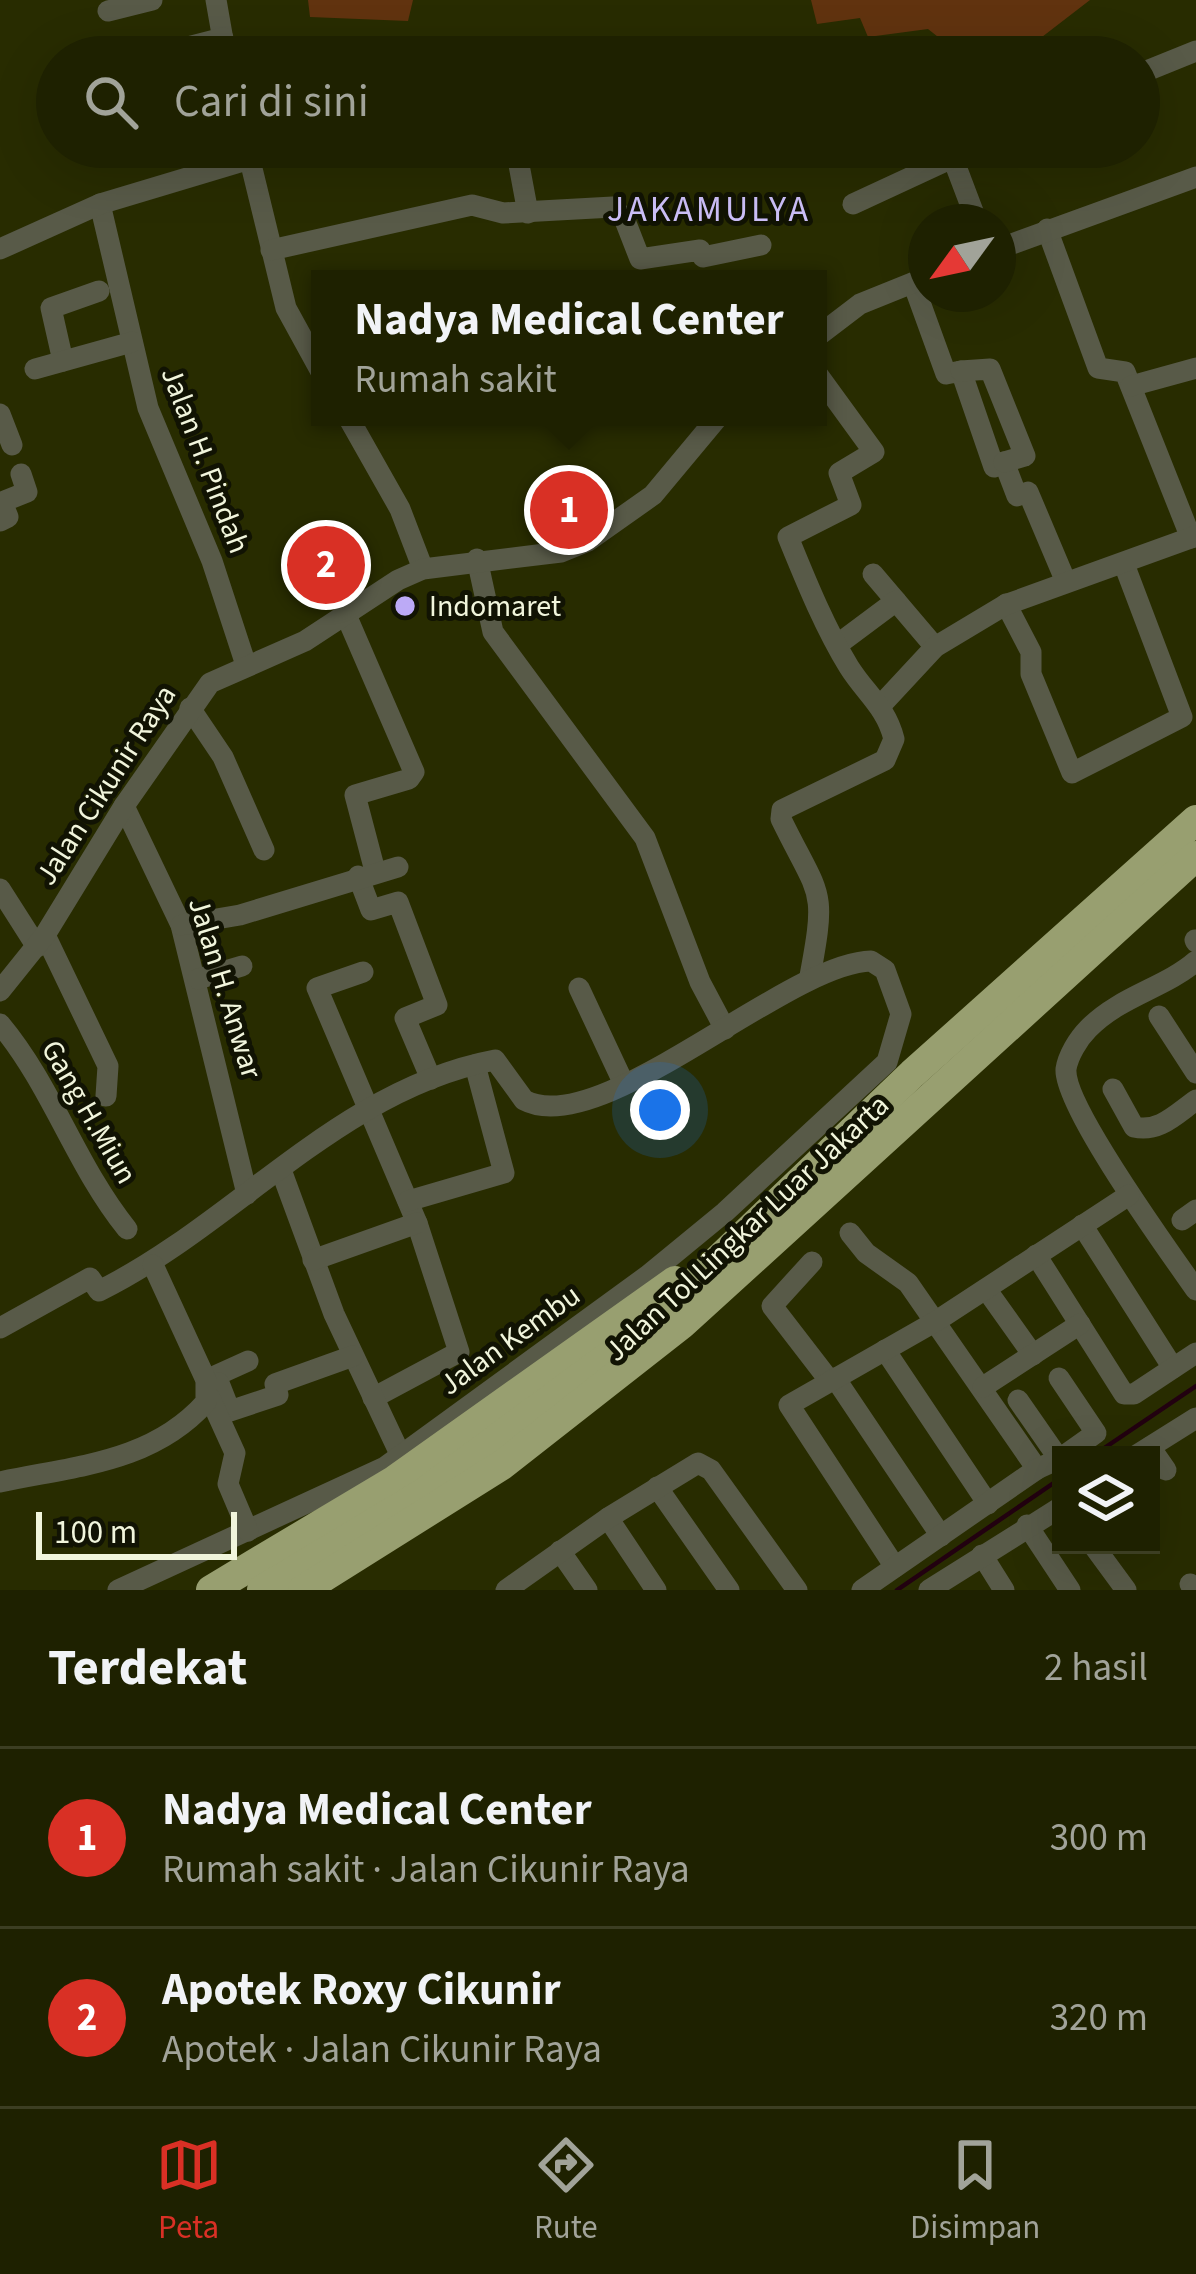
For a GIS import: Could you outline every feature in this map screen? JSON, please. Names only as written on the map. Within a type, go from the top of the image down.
[{"type":"highway","name":"Jalan Tol Lingkar Luar Jakarta","points":[[262,1590],[422,1494],[647,1328],[765,1220],[912,1074],[1196,820]]},
{"type":"highway","name":"Jalan Tol Lingkar Luar Jakarta","points":[[303,1590],[502,1466],[682,1324],[1196,856]]},
{"type":"highway","points":[[211,1590],[395,1480],[765,1220]]},
{"type":"highway","points":[[345,1590],[403,1530]]},
{"type":"street","points":[[109,11],[152,0]]},
{"type":"street","points":[[216,0],[223,36]]},
{"type":"street","points":[[1160,66],[1196,51]]},
{"type":"street","points":[[0,249],[100,203],[204,168]]},
{"type":"street","points":[[252,168],[286,308],[311,354]]},
{"type":"street","points":[[522,168],[527,213]]},
{"type":"street","points":[[853,204],[921,168]]},
{"type":"street","points":[[957,168],[970,204]]},
{"type":"street","points":[[1016,242],[1196,177]]},
{"type":"street","name":"Jalan H. Pindah","points":[[100,203],[148,408],[212,561],[246,665]]},
{"type":"street","points":[[271,250],[472,205],[527,213],[613,207],[624,218],[640,259],[700,250],[703,257],[761,245]]},
{"type":"street","points":[[882,704],[935,647],[1006,604],[1194,537],[1125,372],[1098,368],[1047,229]]},
{"type":"street","points":[[827,329],[860,304],[908,285]]},
{"type":"street","points":[[63,362],[51,308],[99,291]]},
{"type":"street","points":[[929,312],[946,374],[961,371],[994,467],[1004,462],[1018,496],[1028,492],[1066,582]]},
{"type":"street","points":[[35,369],[132,342]]},
{"type":"street","points":[[1131,386],[1196,368]]},
{"type":"street","points":[[0,1328],[90,1278],[99,1291],[153,1265],[367,1108],[431,1079],[495,1060],[524,1100],[543,1106],[624,1084],[725,1030],[810,976],[822,910],[819,890],[782,819],[782,810],[892,753],[894,739],[882,704],[837,645],[788,537],[851,505],[839,473],[874,452],[827,387]]},
{"type":"street","points":[[0,414],[12,445]]},
{"type":"street","points":[[353,426],[400,509],[423,569]]},
{"type":"street","name":"Jalan Cikunir Raya","points":[[0,991],[41,941],[124,806],[210,683],[346,615],[423,569],[561,552],[606,531],[653,495],[710,426]]},
{"type":"street","points":[[0,520],[8,517],[2,502],[27,492],[21,474]]},
{"type":"street","points":[[477,559],[493,632],[645,838],[700,982],[725,1030]]},
{"type":"street","points":[[1006,604],[1031,652],[1031,674],[1072,773],[1181,718],[1124,564]]},
{"type":"street","points":[[874,574],[935,647]]},
{"type":"street","points":[[837,645],[896,601]]},
{"type":"street","points":[[346,615],[414,772],[410,779],[355,795],[377,871],[371,910],[398,902],[437,1005],[405,1018],[431,1079]]},
{"type":"street","points":[[190,708],[224,758],[264,850]]},
{"type":"street","name":"Jalan H. Anwar","points":[[124,806],[181,925],[247,1194]]},
{"type":"street","points":[[181,925],[240,915],[377,871]]},
{"type":"street","points":[[0,890],[41,941],[109,1066],[106,1096]]},
{"type":"street","name":"Jalan Kembu","points":[[118,1590],[401,1456],[646,1276],[768,1174],[887,1062],[901,1014],[882,966],[853,962],[810,976]]},
{"type":"street","points":[[1196,962],[1104,1014],[1083,1033],[1066,1070],[1071,1096],[1129,1195],[1196,1291]]},
{"type":"street","points":[[198,980],[242,966]]},
{"type":"street","points":[[363,972],[317,988],[418,1223],[459,1352],[373,1398]]},
{"type":"street","points":[[579,988],[624,1084]]},
{"type":"street","points":[[1159,1016],[1196,1073]]},
{"type":"street","name":"Gang H.Miun","points":[[0,1024],[34,1072],[104,1201],[128,1229]]},
{"type":"street","points":[[409,1201],[504,1173],[476,1065]]},
{"type":"street","points":[[1113,1089],[1134,1127],[1154,1129],[1196,1100]]},
{"type":"street","points":[[281,1170],[353,1356],[401,1456]]},
{"type":"street","points":[[895,1568],[789,1405],[938,1320],[1129,1195]]},
{"type":"street","points":[[313,1260],[418,1223]]},
{"type":"street","points":[[1082,1225],[1173,1368]]},
{"type":"street","points":[[850,1233],[866,1253],[908,1282],[982,1387],[1052,1458]]},
{"type":"street","points":[[1036,1255],[1124,1394],[1134,1394],[1196,1353]]},
{"type":"street","points":[[812,1262],[772,1306],[832,1379],[940,1536]]},
{"type":"street","points":[[153,1265],[235,1453],[228,1484],[248,1532]]},
{"type":"street","points":[[986,1289],[1033,1355]]},
{"type":"street","points":[[982,1387],[1080,1324]]},
{"type":"street","points":[[885,1350],[988,1504]]},
{"type":"street","points":[[207,1386],[220,1383],[230,1411],[278,1395],[275,1384],[353,1356]]},
{"type":"street","points":[[0,1482],[73,1470],[142,1449],[194,1414],[207,1386],[248,1361]]},
{"type":"street","points":[[1059,1378],[1096,1433],[1077,1446]]},
{"type":"street","points":[[1018,1400],[1052,1456]]},
{"type":"street","points":[[1152,1446],[1195,1420]]},
{"type":"street","points":[[515,1588],[608,1518],[698,1463],[711,1470],[797,1590]]},
{"type":"street","points":[[862,1590],[1052,1463]]},
{"type":"street","points":[[1160,1465],[1166,1470]]},
{"type":"street","points":[[657,1487],[729,1590]]},
{"type":"street","points":[[940,1587],[1052,1512]]},
{"type":"street","points":[[608,1518],[656,1590]]},
{"type":"street","points":[[1027,1525],[1070,1590]]},
{"type":"street","points":[[560,1551],[587,1590]]},
{"type":"street","points":[[1100,1554],[1126,1590]]},
{"type":"street","points":[[982,1555],[1004,1590]]},
{"type":"shaded area","points":[[308,0],[413,0],[408,21],[310,17]]},
{"type":"shaded area","points":[[811,0],[1090,0],[1043,36],[937,36],[928,29],[868,36],[860,18],[817,24]]},
{"type":"waterway","points":[[1107,1446],[1196,1386]]},
{"type":"waterway","points":[[897,1590],[1052,1484]]},
{"type":"place","name":"Nadya Medical Center","points":[[569,510]]},
{"type":"place","name":"Apotek Roxy Cikunir","points":[[326,565]]},
{"type":"place","name":"Indomaret","points":[[405,606]]},
{"type":"district","name":"JAKAMULYA","points":[[709,209]]}]
